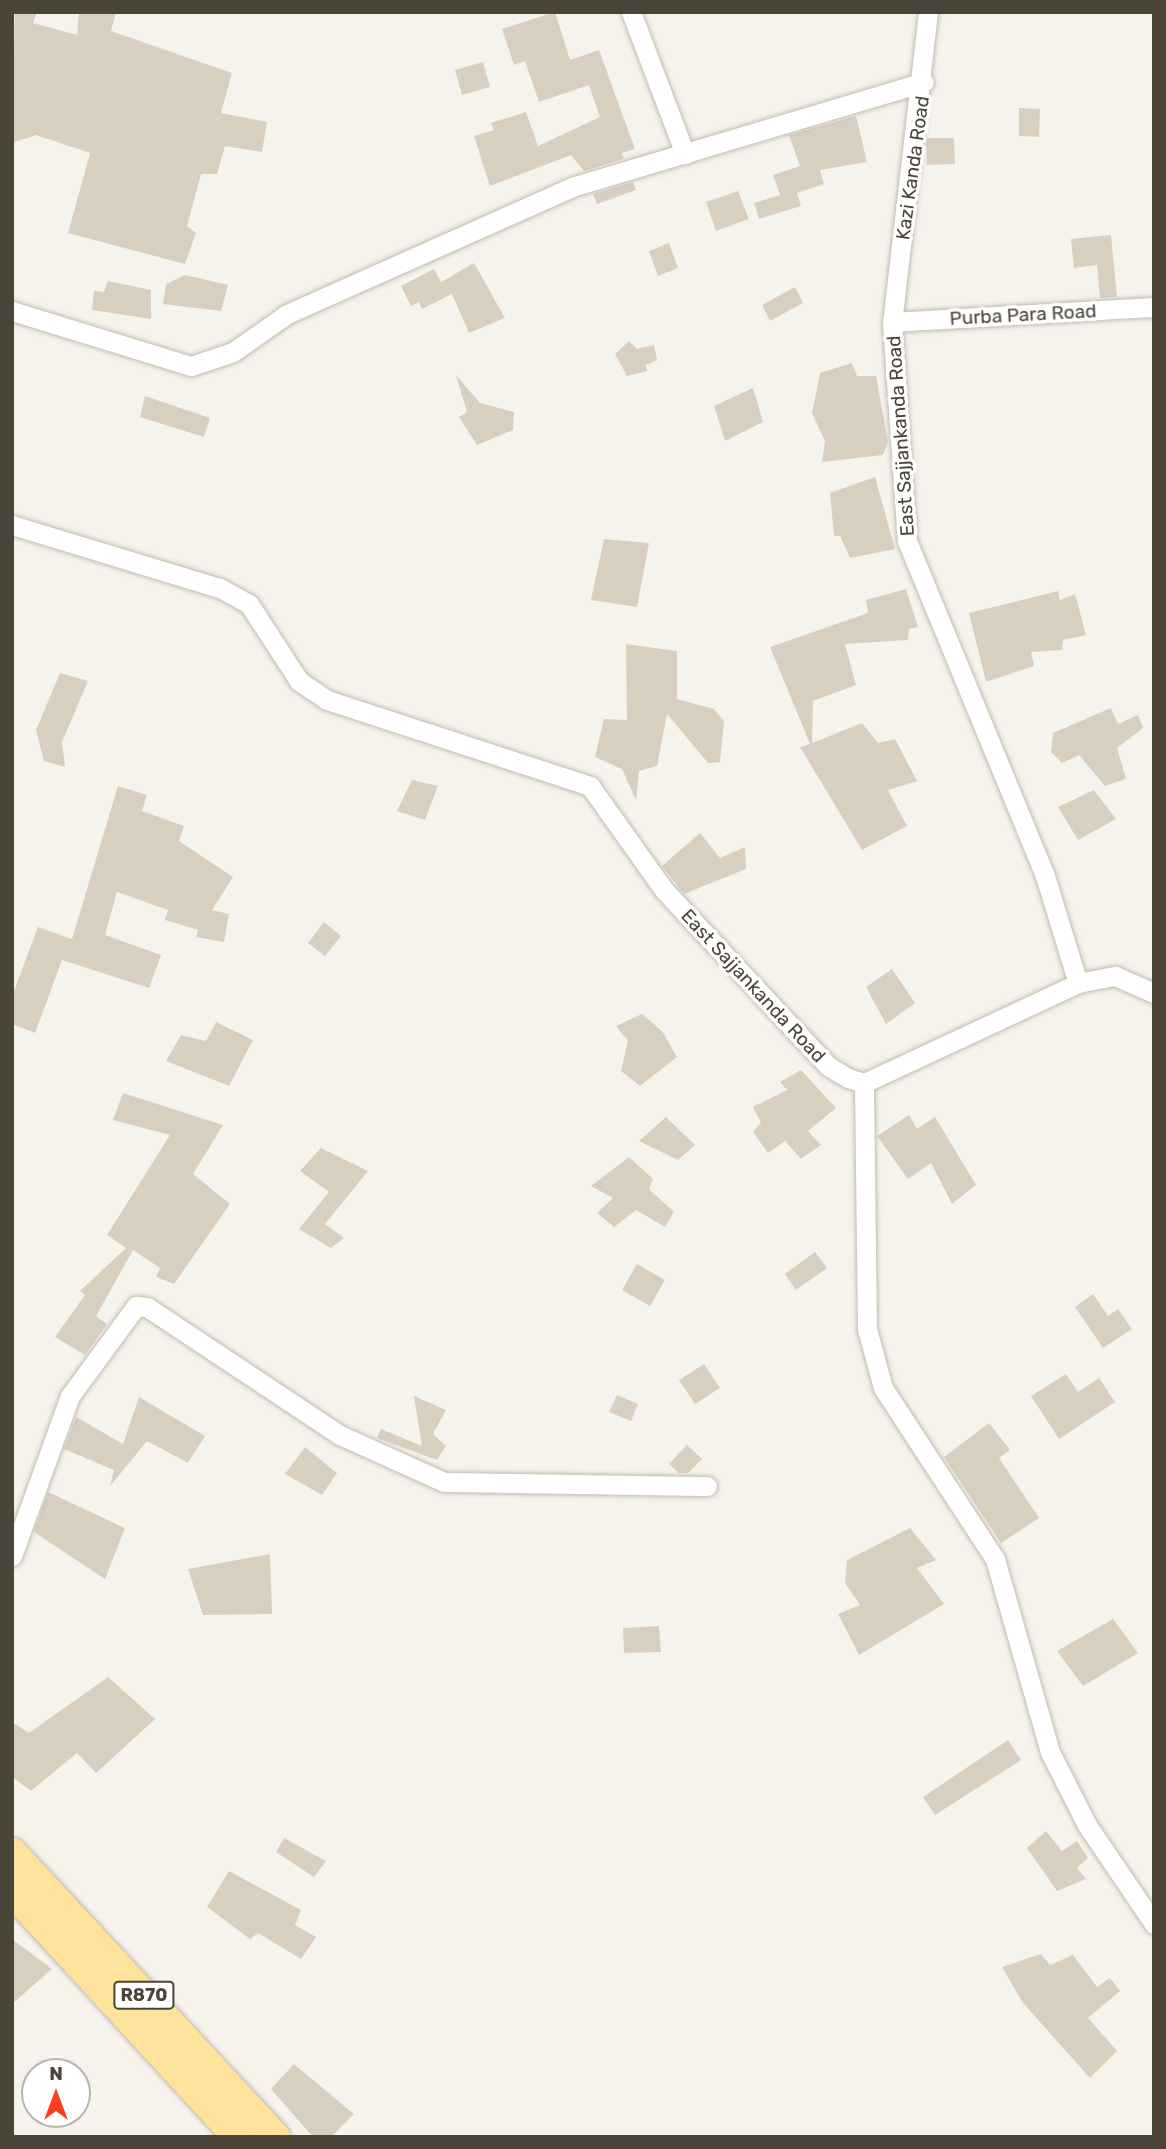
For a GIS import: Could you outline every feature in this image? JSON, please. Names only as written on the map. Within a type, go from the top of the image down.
[{"type":"main road","name":"R870","points":[[12,1853],[275,2137]]},
{"type":"main road","name":"R870","points":[[12,1891],[238,2137]]},
{"type":"street","points":[[631,12],[685,154]]},
{"type":"street","name":"Kazi Kanda Road","points":[[892,322],[924,82],[928,12]]},
{"type":"street","points":[[12,311],[191,366],[233,352],[287,314],[457,235],[572,187],[924,82]]},
{"type":"street","name":"Purba Para Road","points":[[892,322],[1154,307]]},
{"type":"street","name":"East Sajjankanda Road","points":[[892,322],[907,541],[1045,876],[1078,983]]},
{"type":"street","name":"East Sajjankanda Road","points":[[12,525],[220,589],[249,604],[299,681],[327,700],[590,786],[664,890],[723,957],[828,1066],[864,1083]]},
{"type":"street","points":[[1154,993],[1115,976],[1078,983],[864,1083],[867,1329],[876,1368],[995,1559],[1050,1752],[1087,1825],[1154,1924]]},
{"type":"street","points":[[12,1556],[71,1396],[136,1306],[147,1307],[340,1435],[444,1482],[707,1486]]},
{"type":"building","points":[[15,12],[37,12],[33,23],[77,35],[79,12],[116,12],[111,31],[232,73],[221,113],[267,122],[262,152],[225,146],[217,174],[201,174],[187,226],[196,233],[185,264],[68,233],[90,153],[36,135],[12,143]]},
{"type":"building","points":[[555,12],[570,60],[599,50],[635,149],[622,153],[624,159],[584,171],[571,155],[490,186],[474,136],[494,130],[491,123],[526,112],[538,146],[600,117],[589,85],[539,102],[525,61],[514,65],[502,29]]},
{"type":"building","points":[[483,62],[490,87],[462,95],[455,70]]},
{"type":"building","points":[[1019,108],[1040,109],[1039,137],[1019,136]]},
{"type":"building","points":[[856,116],[867,162],[820,170],[824,184],[797,193],[801,206],[759,219],[754,203],[780,195],[773,175],[800,166],[789,135]]},
{"type":"building","points":[[926,138],[954,138],[955,164],[927,165]]},
{"type":"building","points":[[633,182],[636,190],[597,204],[593,194]]},
{"type":"building","points":[[738,191],[749,219],[716,231],[706,202]]},
{"type":"building","points":[[1111,235],[1117,297],[1100,298],[1097,265],[1074,268],[1071,239]]},
{"type":"building","points":[[669,243],[678,268],[658,276],[649,251]]},
{"type":"building","points":[[474,263],[505,318],[469,333],[452,294],[422,309],[419,302],[411,306],[401,286],[434,269],[441,282]]},
{"type":"building","points":[[185,275],[228,285],[221,311],[163,304],[166,284]]},
{"type":"building","points":[[108,281],[151,290],[151,319],[92,310],[94,291],[104,292]]},
{"type":"building","points":[[795,287],[803,303],[770,321],[762,305]]},
{"type":"building","points":[[629,341],[637,349],[654,345],[657,360],[646,365],[647,371],[627,376],[615,354]]},
{"type":"building","points":[[852,363],[857,376],[876,376],[888,442],[883,455],[822,462],[825,441],[812,413],[820,373]]},
{"type":"building","points":[[456,375],[480,403],[514,412],[513,430],[477,445],[459,417],[467,412]]},
{"type":"building","points":[[753,388],[763,422],[725,441],[714,406]]},
{"type":"building","points":[[145,396],[210,418],[204,437],[140,417]]},
{"type":"building","points":[[875,477],[895,549],[850,558],[840,536],[834,536],[830,493]]},
{"type":"building","points":[[604,539],[649,543],[637,607],[591,600]]},
{"type":"building","points":[[906,589],[918,627],[909,629],[908,640],[845,644],[856,685],[813,701],[812,743],[862,723],[878,743],[895,739],[917,781],[888,790],[907,826],[862,850],[800,747],[810,744],[770,647],[868,613],[866,600]]},
{"type":"building","points":[[1058,591],[1060,600],[1075,594],[1086,635],[1063,640],[1062,650],[1031,652],[1034,666],[986,682],[969,613]]},
{"type":"building","points":[[626,644],[677,651],[677,699],[714,709],[724,721],[720,762],[708,763],[667,714],[657,766],[639,771],[636,800],[622,769],[595,757],[604,719],[627,720]]},
{"type":"building","points":[[60,673],[88,681],[62,742],[65,767],[44,761],[36,730]]},
{"type":"building","points":[[1111,708],[1118,724],[1138,715],[1143,728],[1117,748],[1126,779],[1105,786],[1079,755],[1062,763],[1051,752],[1053,733]]},
{"type":"building","points":[[412,780],[438,786],[425,820],[397,811]]},
{"type":"building","points":[[118,786],[147,795],[142,811],[184,826],[179,841],[233,877],[212,910],[229,914],[224,942],[196,937],[198,930],[165,920],[168,910],[117,892],[105,935],[161,955],[149,988],[62,960],[35,1033],[12,1024],[12,996],[38,927],[72,939]]},
{"type":"building","points":[[1094,790],[1116,819],[1078,840],[1058,807]]},
{"type":"building","points":[[700,833],[720,858],[745,847],[746,869],[684,894],[662,866]]},
{"type":"building","points":[[324,922],[341,936],[325,956],[308,943]]},
{"type":"building","points":[[892,969],[915,1003],[886,1024],[866,987]]},
{"type":"building","points":[[642,1014],[662,1031],[677,1057],[640,1086],[621,1071],[628,1041],[616,1026]]},
{"type":"building","points":[[216,1022],[253,1040],[229,1086],[166,1061],[181,1035],[206,1041]]},
{"type":"building","points":[[801,1070],[836,1108],[808,1131],[821,1145],[801,1159],[785,1141],[768,1153],[753,1132],[761,1123],[753,1107],[787,1090],[780,1082]]},
{"type":"building","points":[[123,1093],[223,1125],[193,1174],[230,1204],[174,1284],[156,1277],[160,1268],[133,1250],[96,1316],[107,1324],[85,1355],[55,1337],[85,1295],[80,1291],[126,1248],[107,1235],[170,1135],[113,1120]]},
{"type":"building","points":[[909,1115],[917,1129],[935,1117],[976,1185],[952,1204],[931,1163],[908,1179],[877,1136]]},
{"type":"building","points":[[666,1117],[695,1145],[678,1160],[639,1141]]},
{"type":"building","points":[[321,1148],[368,1171],[325,1224],[344,1238],[331,1248],[299,1229],[329,1192],[300,1171]]},
{"type":"building","points":[[629,1157],[653,1179],[649,1189],[674,1212],[665,1227],[636,1210],[614,1227],[597,1213],[613,1198],[591,1186]]},
{"type":"building","points":[[815,1252],[827,1268],[796,1290],[785,1274]]},
{"type":"building","points":[[637,1264],[665,1280],[650,1306],[622,1290]]},
{"type":"building","points":[[1093,1294],[1108,1316],[1118,1309],[1132,1329],[1103,1348],[1075,1307]]},
{"type":"building","points":[[704,1364],[720,1388],[695,1404],[679,1380]]},
{"type":"building","points":[[1066,1374],[1078,1392],[1099,1378],[1115,1402],[1059,1439],[1031,1396]]},
{"type":"building","points":[[617,1395],[638,1404],[631,1421],[609,1412]]},
{"type":"building","points":[[414,1396],[446,1410],[433,1434],[446,1446],[437,1460],[377,1438],[381,1429],[422,1446]]},
{"type":"building","points":[[139,1397],[205,1436],[188,1463],[147,1441],[110,1486],[114,1470],[64,1449],[76,1417],[123,1444]]},
{"type":"building","points":[[989,1423],[1010,1450],[999,1458],[1039,1518],[1001,1543],[944,1457]]},
{"type":"building","points":[[687,1445],[702,1459],[688,1473],[679,1473],[669,1464]]},
{"type":"building","points":[[305,1447],[337,1473],[322,1495],[285,1474]]},
{"type":"building","points":[[48,1492],[125,1528],[105,1579],[34,1532]]},
{"type":"building","points":[[910,1528],[936,1560],[917,1568],[944,1604],[859,1655],[838,1614],[860,1605],[845,1583],[847,1560]]},
{"type":"building","points":[[270,1554],[272,1614],[203,1615],[188,1569]]},
{"type":"building","points":[[1113,1619],[1138,1653],[1083,1686],[1057,1651]]},
{"type":"building","points":[[659,1626],[661,1652],[624,1653],[623,1628]]},
{"type":"building","points":[[108,1677],[155,1719],[96,1773],[77,1753],[31,1791],[12,1777],[12,1722],[29,1733]]},
{"type":"building","points":[[1008,1740],[1021,1760],[935,1815],[923,1797]]},
{"type":"building","points":[[1046,1831],[1062,1851],[1077,1841],[1088,1858],[1077,1868],[1086,1879],[1057,1891],[1027,1848]]},
{"type":"building","points":[[284,1838],[326,1861],[314,1877],[276,1852]]},
{"type":"building","points":[[229,1871],[301,1910],[295,1925],[316,1937],[301,1959],[258,1933],[250,1939],[207,1907]]},
{"type":"building","points":[[12,1939],[52,1969],[12,2004]]},
{"type":"building","points":[[1041,1954],[1050,1965],[1073,1955],[1097,1987],[1110,1978],[1120,1991],[1088,2018],[1117,2051],[1090,2078],[1023,2003],[1002,1967]]},
{"type":"building","points":[[294,2064],[354,2114],[331,2137],[313,2137],[271,2089]]}]
